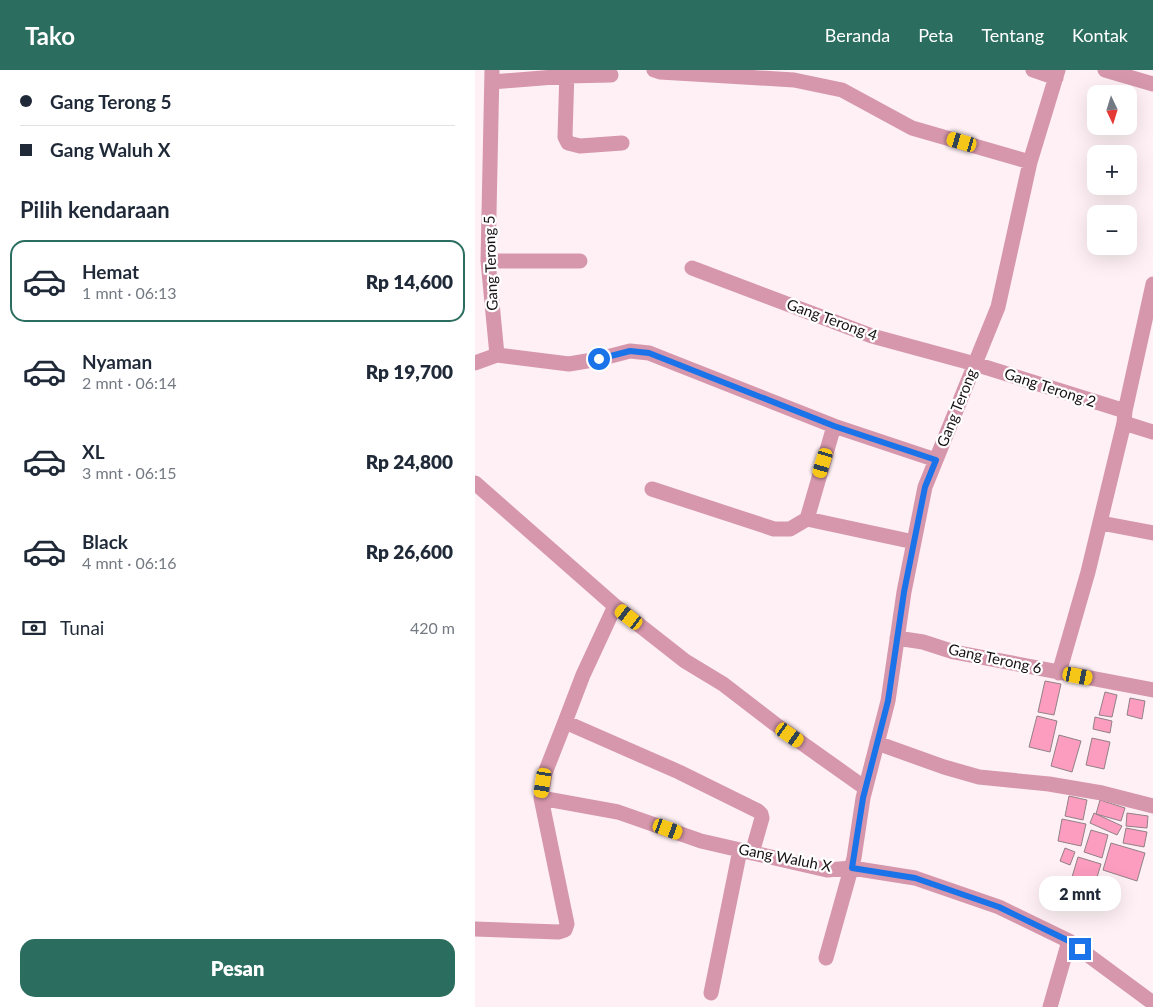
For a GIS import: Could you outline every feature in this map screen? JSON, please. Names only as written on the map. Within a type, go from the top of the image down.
[{"type":"street","points":[[654,70],[794,80],[842,90],[912,128],[1030,162]]},
{"type":"street","points":[[1033,70],[1057,74]]},
{"type":"street","points":[[1105,70],[1153,84]]},
{"type":"street","points":[[567,73],[565,136],[567,143],[580,146],[622,143]]},
{"type":"street","points":[[492,76],[567,73],[611,75]]},
{"type":"street","name":"Gang Terong","points":[[826,958],[852,868],[865,788],[888,701],[897,638],[925,487],[998,307],[1030,162],[1057,74]]},
{"type":"street","name":"Gang Terong 5","points":[[492,76],[488,261],[497,355]]},
{"type":"street","points":[[488,261],[580,261]]},
{"type":"street","name":"Gang Terong 4","points":[[692,268],[872,336],[975,364]]},
{"type":"street","points":[[1059,673],[1101,523],[1153,284]]},
{"type":"street","points":[[475,363],[497,355],[569,364],[630,351],[649,353],[834,426],[936,460]]},
{"type":"street","name":"Gang Terong 2","points":[[975,364],[1124,417],[1153,432]]},
{"type":"street","points":[[807,519],[834,426]]},
{"type":"street","points":[[475,483],[615,606],[685,661],[723,684],[775,724],[865,788]]},
{"type":"street","points":[[652,489],[774,529],[790,529],[807,519],[914,542]]},
{"type":"street","points":[[1101,523],[1153,533]]},
{"type":"street","points":[[475,929],[559,932],[565,930],[567,924],[541,798],[545,773],[583,675],[615,606]]},
{"type":"street","name":"Gang Terong 6","points":[[897,638],[923,642],[954,652],[1153,690]]},
{"type":"street","points":[[565,722],[679,772],[761,814],[762,818],[746,851],[711,993]]},
{"type":"street","points":[[877,743],[944,767],[979,777],[1049,784],[1102,793],[1153,806]]},
{"type":"street","name":"Gang Waluh X","points":[[541,798],[618,812],[701,841],[827,870],[852,868],[915,878],[999,907],[1069,941],[1153,1003]]},
{"type":"street","points":[[1050,1007],[1069,941]]},
{"type":"building","points":[[1045,681],[1061,684],[1054,715],[1038,712]]},
{"type":"building","points":[[1105,692],[1117,695],[1112,717],[1099,715]]},
{"type":"building","points":[[1130,698],[1145,701],[1142,719],[1127,715]]},
{"type":"building","points":[[1037,716],[1057,721],[1050,752],[1029,747]]},
{"type":"building","points":[[1095,717],[1112,721],[1110,733],[1093,729]]},
{"type":"building","points":[[1059,735],[1081,741],[1072,772],[1051,766]]},
{"type":"building","points":[[1092,738],[1110,742],[1104,769],[1086,765]]},
{"type":"building","points":[[1069,796],[1087,800],[1083,820],[1065,816]]},
{"type":"building","points":[[1100,800],[1125,808],[1121,821],[1096,814]]},
{"type":"building","points":[[1094,813],[1122,826],[1117,835],[1090,823]]},
{"type":"building","points":[[1127,813],[1148,816],[1147,828],[1126,826]]},
{"type":"building","points":[[1062,819],[1086,824],[1081,846],[1058,841]]},
{"type":"building","points":[[1126,828],[1147,832],[1144,847],[1123,843]]},
{"type":"building","points":[[1091,830],[1108,835],[1102,858],[1084,852]]},
{"type":"building","points":[[1111,843],[1145,853],[1137,881],[1103,870]]},
{"type":"building","points":[[1065,848],[1075,852],[1070,865],[1060,861]]},
{"type":"building","points":[[1078,857],[1101,864],[1092,894],[1069,887]]},
{"type":"route","points":[[599,359],[630,351],[649,353],[834,426],[936,460],[925,487],[904,592],[888,701],[863,798],[852,868],[915,878],[999,907],[1069,941],[1080,949]]}]
